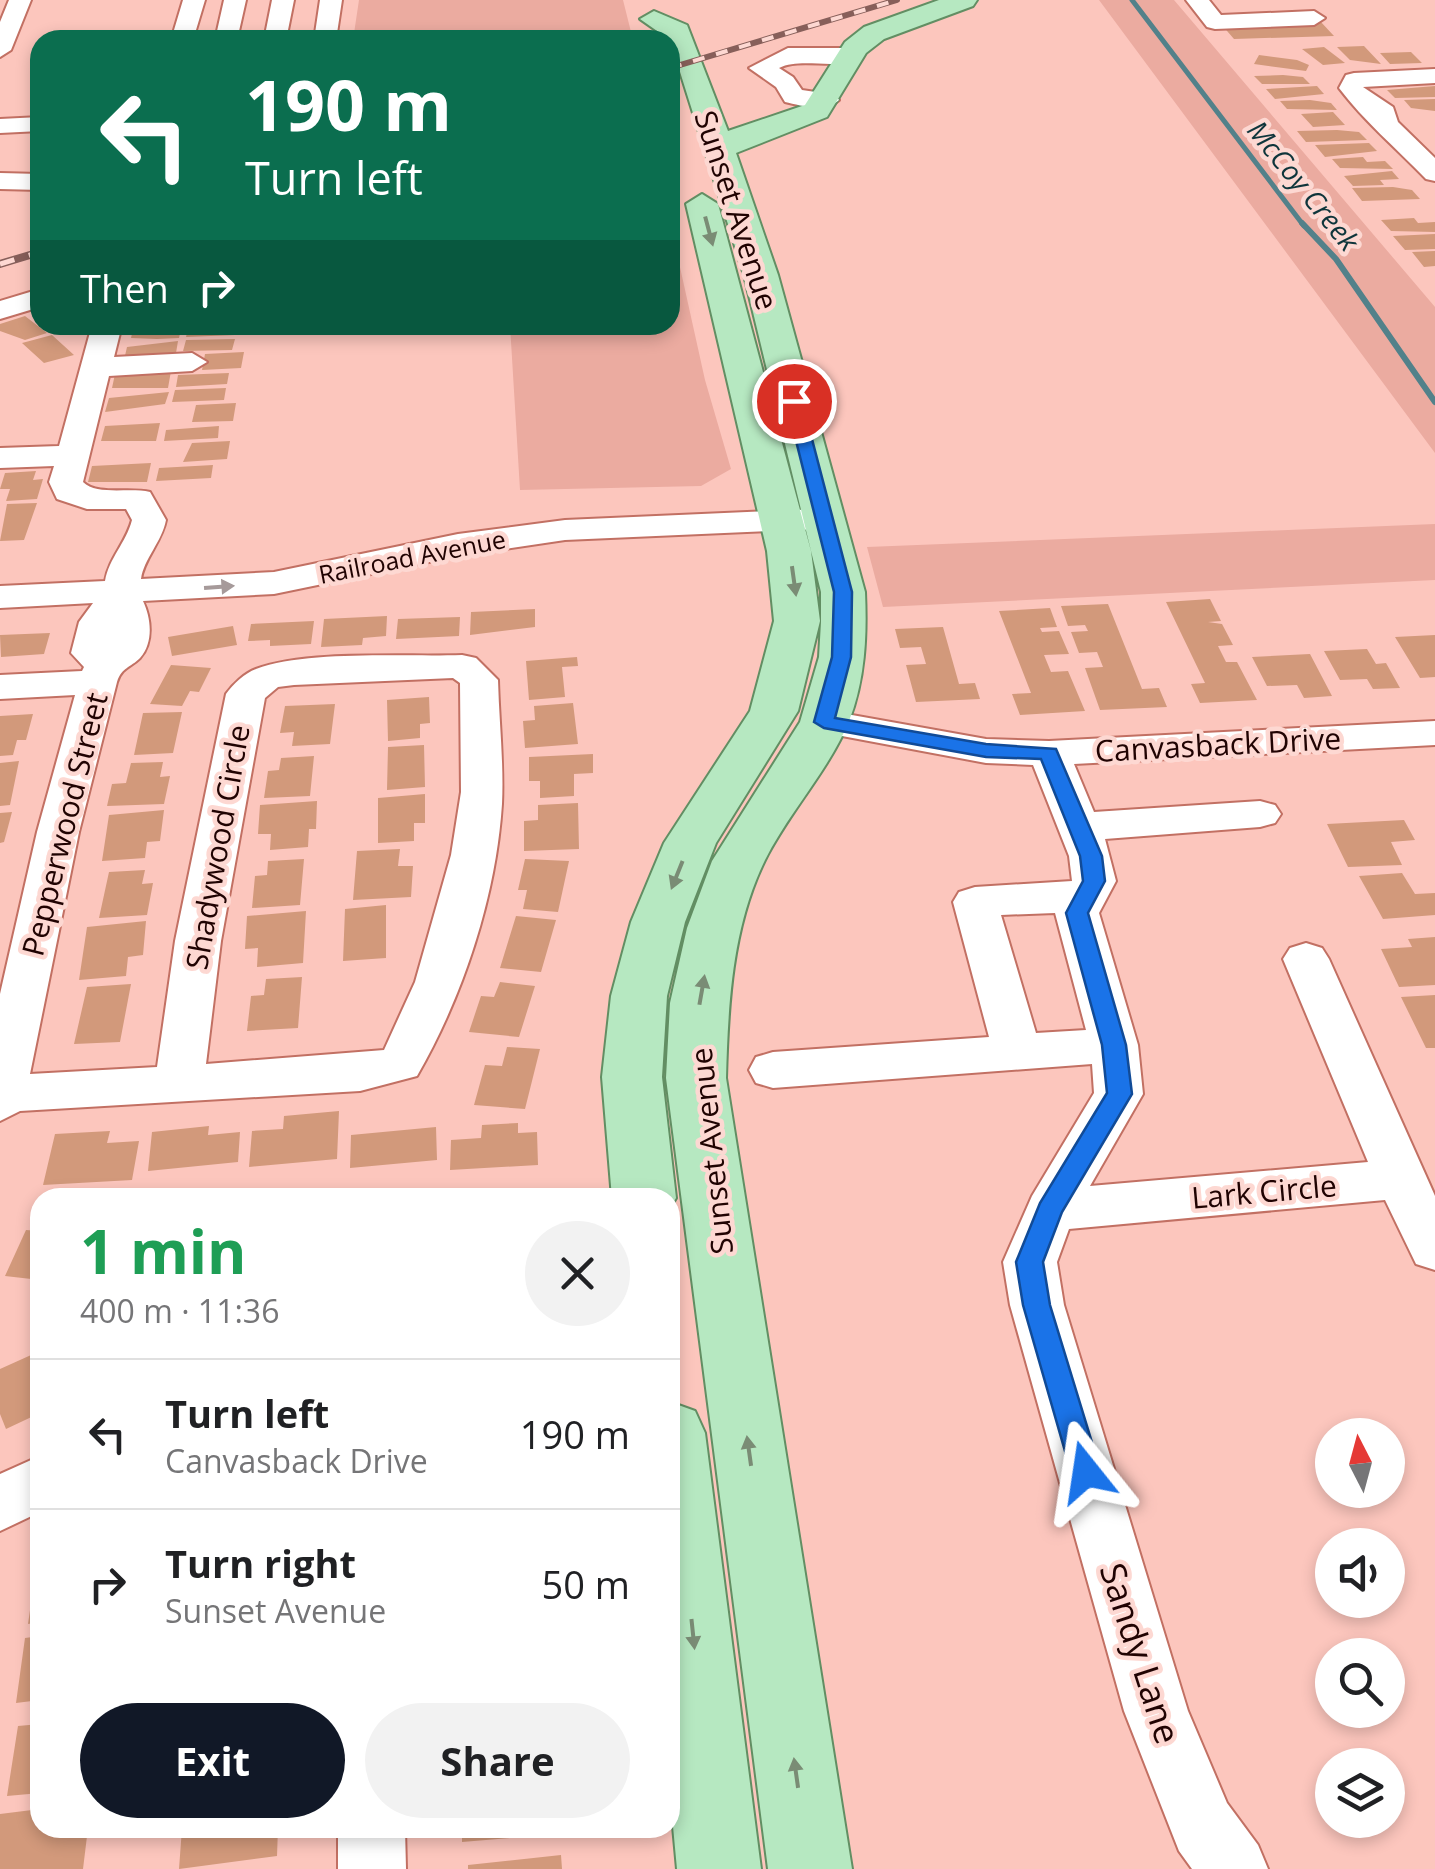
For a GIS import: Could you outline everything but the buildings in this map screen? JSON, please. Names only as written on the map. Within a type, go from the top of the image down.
[{"type":"main road","points":[[706,141],[758,132],[816,111],[827,100],[851,55],[874,33],[964,0]]},
{"type":"main road","name":"Sunset Avenue","points":[[680,42],[801,510],[843,592],[842,657],[824,722],[738,861],[714,928],[699,1003],[696,1078],[810,1869]]},
{"type":"main road","name":"Sunset Avenue","points":[[680,93],[706,141]]},
{"type":"main road","name":"Sunset Avenue","points":[[643,1188],[632,1076],[639,996],[658,922],[690,843],[774,710],[792,653],[801,510]]},
{"type":"main road","points":[[680,1522],[719,1869]]},
{"type":"street","points":[[0,50],[20,0]]},
{"type":"street","points":[[185,30],[194,0]]},
{"type":"street","points":[[228,30],[236,0]]},
{"type":"street","points":[[277,30],[283,0]]},
{"type":"street","points":[[326,30],[331,0]]},
{"type":"street","points":[[1200,4],[1215,22],[1313,18]]},
{"type":"street","points":[[827,100],[794,97],[785,82],[761,68],[788,55],[851,55]]},
{"type":"street","points":[[1433,169],[1351,88],[1354,80],[1435,76]]},
{"type":"street","points":[[0,126],[30,124]]},
{"type":"street","points":[[0,181],[30,182]]},
{"type":"street","points":[[0,310],[30,301]]},
{"type":"street","points":[[105,335],[66,482],[69,492],[87,500],[138,498],[149,520],[144,542],[123,579]]},
{"type":"street","points":[[96,367],[192,362]]},
{"type":"street","points":[[0,458],[72,455]]},
{"type":"street","name":"Railroad Avenue","points":[[0,571],[123,579],[274,582],[522,535],[801,510]]},
{"type":"street","name":"Railroad Avenue","points":[[0,597],[123,579]]},
{"type":"street","name":"Pepperwood Street","points":[[1,1099],[58,832],[101,673],[124,652],[133,620],[123,579]]},
{"type":"street","name":"Shadywood Circle","points":[[1,1099],[360,1073],[400,1064],[412,1046],[450,941],[478,826],[479,680],[462,666],[294,672],[266,678],[246,694],[198,941],[178,1084]]},
{"type":"street","points":[[0,688],[101,673]]},
{"type":"street","name":"Canvasback Drive","points":[[824,722],[986,751],[1428,746]]},
{"type":"street","name":"Sandy Lane","points":[[1048,753],[1080,827],[1094,881],[1077,913],[1114,1045],[1119,1094],[1050,1210],[1030,1262],[1036,1305],[1156,1712],[1203,1827],[1234,1869]]},
{"type":"street","points":[[1080,827],[1260,814]]},
{"type":"street","points":[[1018,1054],[974,902],[1086,895]]},
{"type":"street","points":[[1306,959],[1435,1249]]},
{"type":"street","points":[[772,1070],[1114,1045]]},
{"type":"street","name":"Lark Circle","points":[[1050,1210],[1401,1178]]},
{"type":"street","points":[[0,1504],[30,1488]]},
{"type":"street","points":[[372,1838],[372,1869]]},
{"type":"shaded area","points":[[359,0],[623,0],[630,30],[354,30]]},
{"type":"shaded area","points":[[1099,0],[1174,0],[1435,307],[1435,453]]},
{"type":"shaded area","points":[[680,267],[705,380],[731,469],[701,486],[520,490],[511,335],[680,335]]},
{"type":"shaded area","points":[[1435,524],[1435,580],[883,607],[867,547]]},
{"type":"waterway","name":"McCoy Creek","points":[[1132,0],[1304,226]]},
{"type":"waterway","name":"McCoy Creek","points":[[1302,223],[1336,259],[1435,402]]},
{"type":"railway","points":[[680,65],[897,0]]},
{"type":"railway","points":[[0,264],[30,255]]},
{"type":"route","points":[[794,401],[843,592],[842,657],[824,722],[986,751],[1048,753],[1091,856],[1094,881],[1077,913],[1114,1045],[1119,1094],[1050,1210],[1030,1262],[1036,1305],[1086,1472]]}]
